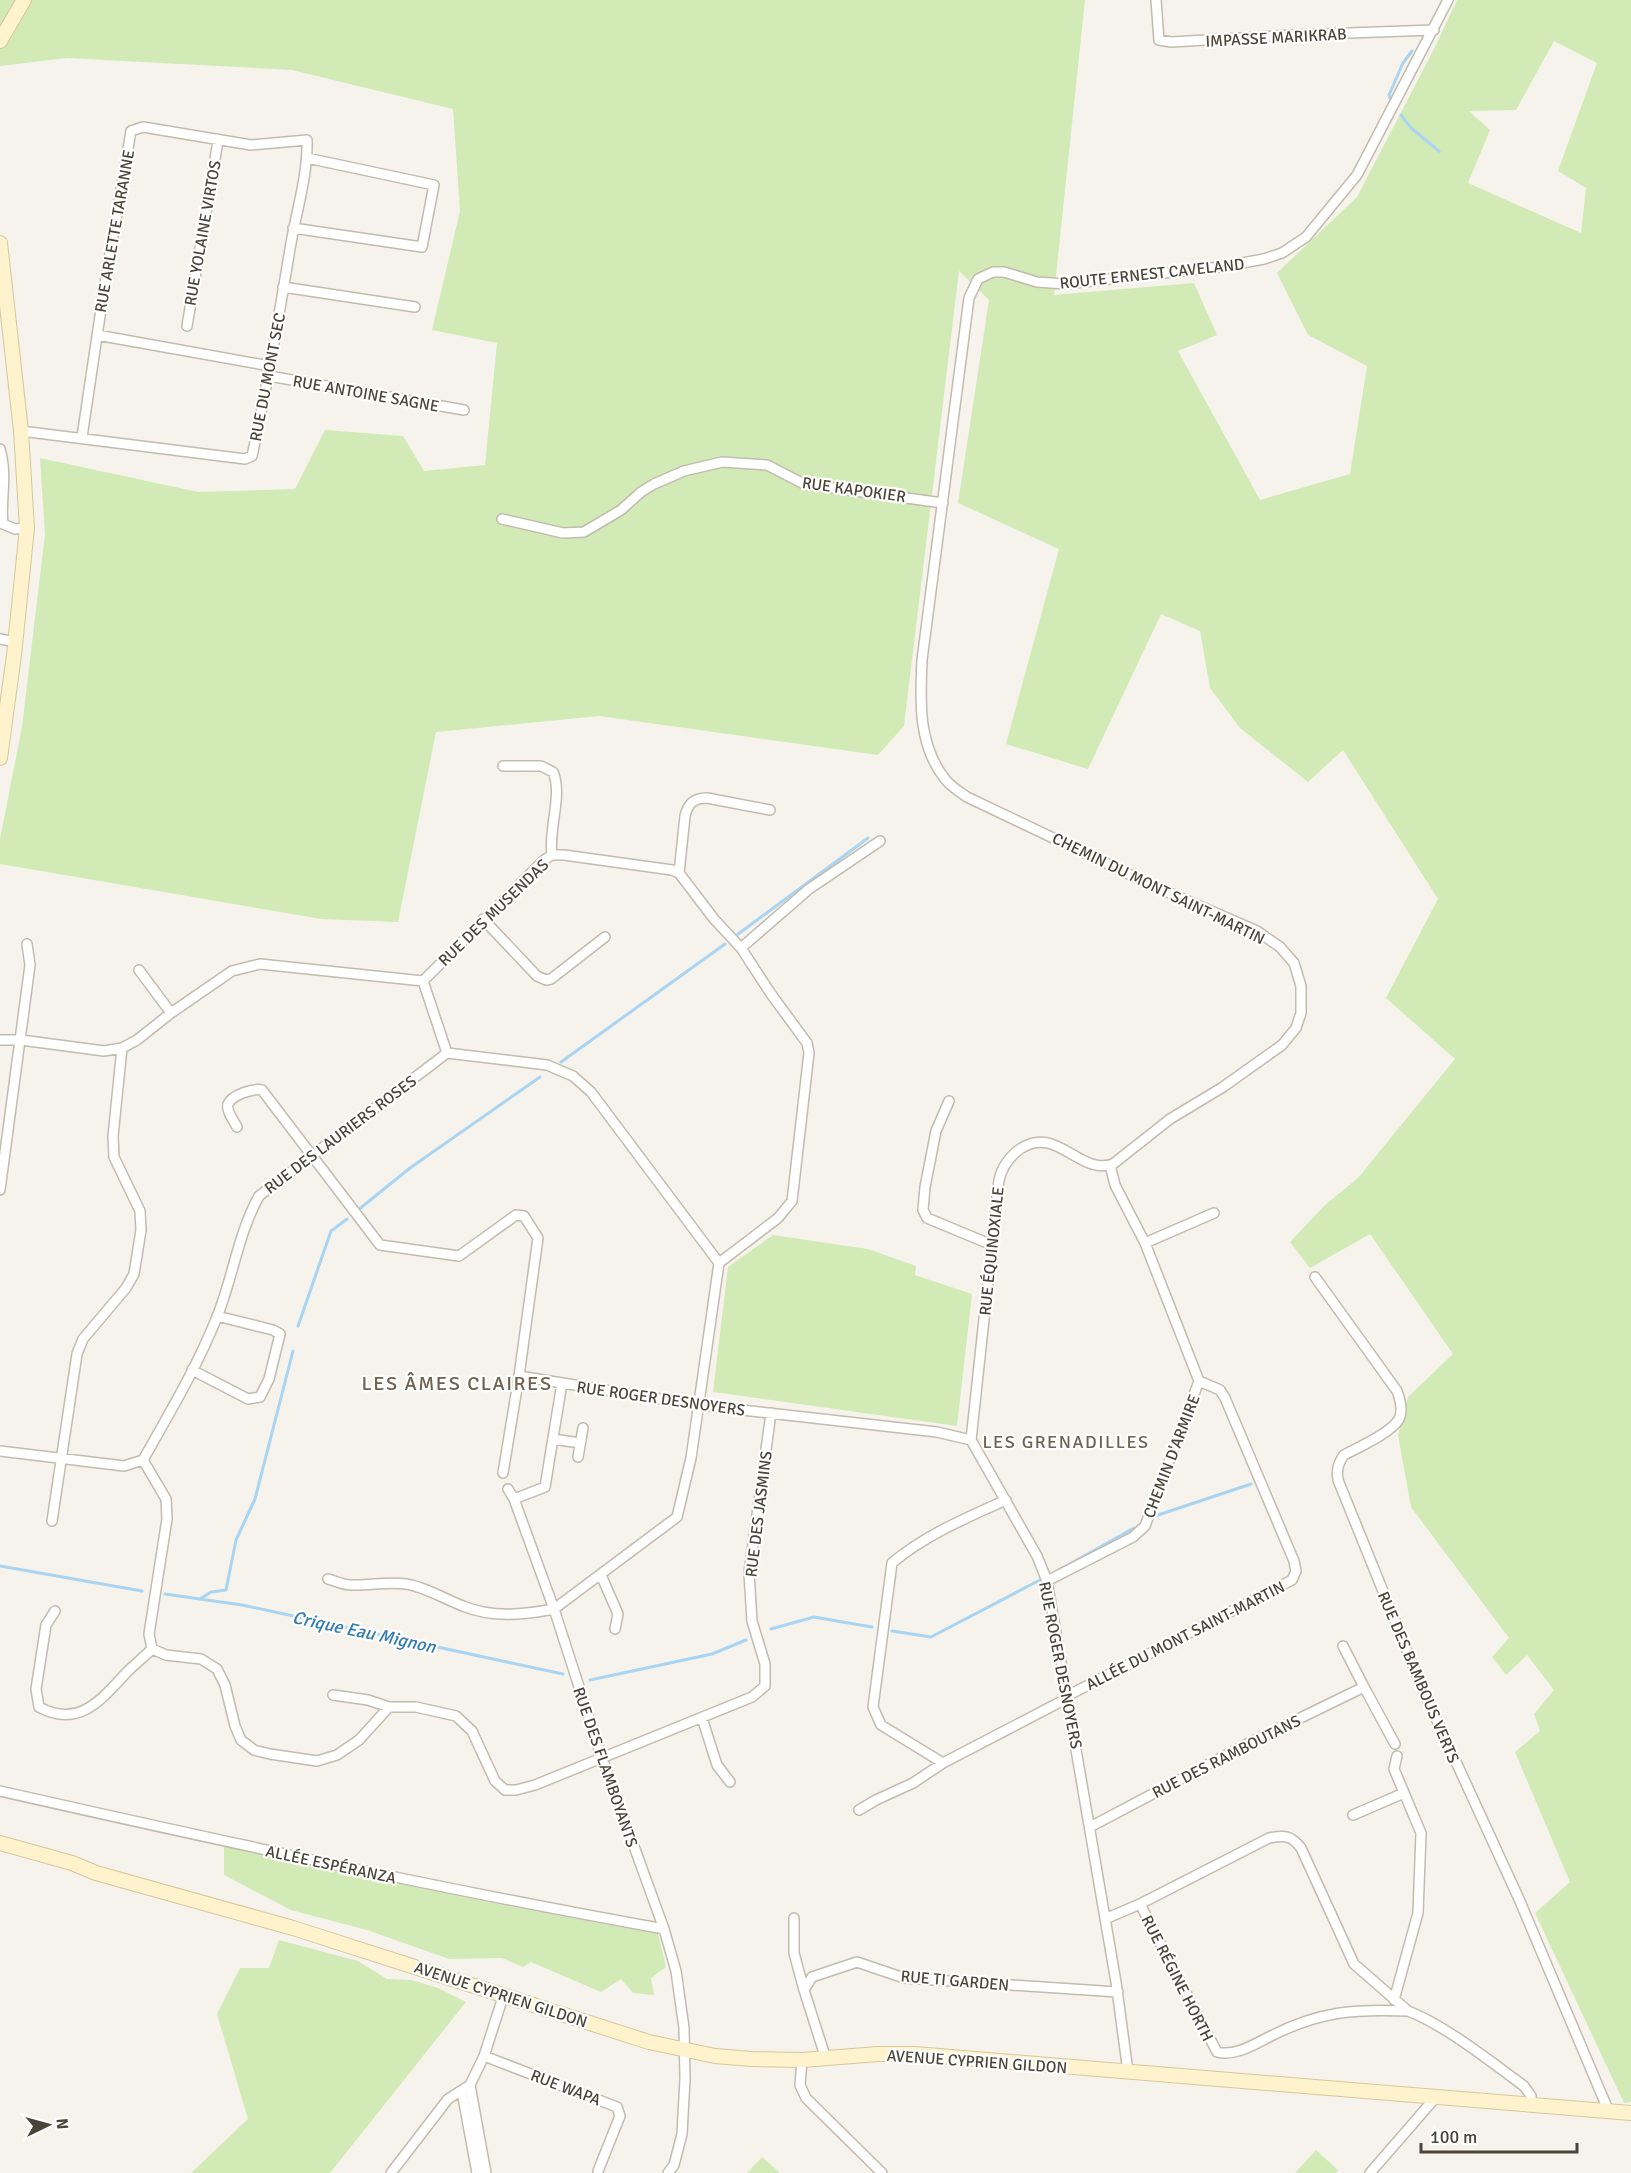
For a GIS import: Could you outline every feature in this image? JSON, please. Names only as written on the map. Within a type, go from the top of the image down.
[{"type":"street","points":[[0,41],[24,0]]},
{"type":"street","name":"IMPASSE MARIKRAB","points":[[1156,0],[1159,40],[1171,42],[1434,30]]},
{"type":"street","name":"ROUTE ERNEST CAVELAND","points":[[946,781],[929,753],[923,731],[921,690],[925,638],[966,314],[969,298],[978,279],[988,273],[999,271],[1037,282],[1065,284],[1220,267],[1282,254],[1306,237],[1357,175],[1448,0]]},
{"type":"street","name":"RUE ARLETTE TARANNE","points":[[82,437],[130,131],[142,127],[251,146],[307,140]]},
{"type":"street","name":"RUE DU MONT SEC","points":[[21,431],[245,459],[252,456],[293,228],[308,158],[307,140]]},
{"type":"street","name":"RUE YOLAINE VIRTOS","points":[[187,326],[218,141]]},
{"type":"street","points":[[293,228],[422,247],[434,185],[308,158]]},
{"type":"street","points":[[0,243],[21,431],[27,528],[16,642],[0,758]]},
{"type":"street","points":[[283,287],[415,307]]},
{"type":"street","name":"RUE ANTOINE SAGNE","points":[[97,335],[464,410]]},
{"type":"street","points":[[0,449],[4,474],[0,515],[3,524],[15,529],[27,528]]},
{"type":"street","name":"RUE KAPOKIER","points":[[502,519],[563,533],[584,532],[621,510],[654,484],[684,471],[722,462],[768,465],[804,484],[943,503]]},
{"type":"street","points":[[0,639],[16,642]]},
{"type":"street","points":[[503,766],[541,766],[553,772],[556,778],[556,791],[551,841],[552,855]]},
{"type":"street","name":"CHEMIN DU MONT SAINT-MARTIN","points":[[946,781],[967,797],[1156,887],[1257,931],[1280,947],[1294,963],[1301,986],[1301,1013],[1296,1028],[1282,1045],[1223,1087],[1170,1119],[1110,1165]]},
{"type":"street","points":[[328,1579],[348,1585],[389,1583],[417,1586],[464,1607],[497,1614],[529,1614],[554,1609],[677,1517],[691,1458],[719,1263],[778,1218],[792,1201],[809,1053],[807,1043],[741,948],[714,920],[679,873],[685,816],[687,807],[699,798],[770,810]]},
{"type":"street","points":[[741,948],[809,890],[880,841]]},
{"type":"street","name":"RUE DES MUSENDAS","points":[[423,981],[483,919],[552,855],[662,868],[679,873]]},
{"type":"street","points":[[483,919],[537,976],[546,980],[605,937]]},
{"type":"street","points":[[0,1190],[30,964],[27,944]]},
{"type":"street","points":[[0,1040],[21,1040],[104,1051],[122,1048],[137,1040],[171,1013],[232,971],[260,964],[423,981],[447,1053],[547,1065],[573,1076],[591,1092],[719,1263]]},
{"type":"street","points":[[140,970],[171,1013]]},
{"type":"street","points":[[52,1521],[77,1354],[83,1339],[126,1288],[134,1274],[141,1230],[140,1211],[114,1157],[113,1136],[122,1048]]},
{"type":"street","name":"RUE DES LAURIERS ROSES","points":[[143,1460],[192,1370],[217,1316],[250,1213],[260,1196],[447,1053]]},
{"type":"street","points":[[237,1126],[229,1112],[227,1106],[229,1102],[249,1090],[262,1090],[380,1245],[459,1256],[516,1215],[524,1216],[538,1238],[519,1376],[502,1473]]},
{"type":"street","points":[[950,1101],[936,1131],[925,1187],[924,1210],[927,1218],[992,1245]]},
{"type":"street","name":"RUE ÉQUINOXIALE","points":[[971,1440],[1002,1169],[1008,1159],[1023,1147],[1039,1142],[1052,1144],[1094,1165],[1102,1167],[1110,1165]]},
{"type":"street","points":[[1110,1165],[1115,1185],[1145,1243],[1199,1381]]},
{"type":"street","points":[[1145,1243],[1214,1213]]},
{"type":"street","name":"RUE DES BAMBOUS VERTS","points":[[1315,1277],[1397,1391],[1401,1404],[1398,1419],[1390,1428],[1344,1455],[1337,1470],[1339,1484],[1423,1690],[1519,1899],[1609,2112]]},
{"type":"street","points":[[192,1370],[248,1399],[260,1397],[269,1379],[280,1334],[273,1330],[217,1316]]},
{"type":"street","name":"RUE ROGER DESNOYERS","points":[[519,1376],[698,1405],[937,1432],[971,1440],[1006,1500],[1047,1581],[1118,1992],[1128,2073]]},
{"type":"street","name":"CHEMIN D'ARMIRE","points":[[1047,1581],[1133,1537],[1145,1526],[1199,1381]]},
{"type":"street","name":"ALLÉE DU MONT SAINT-MARTIN","points":[[1067,1696],[1288,1582],[1295,1575],[1294,1560],[1225,1398],[1220,1390],[1199,1381]]},
{"type":"street","points":[[514,1499],[544,1487],[553,1439],[557,1400],[562,1383]]},
{"type":"street","name":"RUE DES JASMINS","points":[[388,1707],[416,1707],[456,1716],[472,1731],[495,1781],[505,1790],[516,1790],[535,1785],[752,1697],[765,1686],[765,1664],[752,1621],[749,1573],[771,1413]]},
{"type":"street","points":[[578,1457],[583,1428]]},
{"type":"street","points":[[553,1439],[580,1443]]},
{"type":"street","points":[[0,1450],[124,1466],[143,1460],[166,1499],[167,1519],[150,1634],[152,1649]]},
{"type":"street","name":"RUE DES FLAMBOYANTS","points":[[508,1489],[514,1499],[554,1609],[602,1758],[664,1929],[676,1971],[685,2051],[682,2134],[674,2165],[668,2173]]},
{"type":"street","points":[[943,1762],[881,1725],[873,1707],[892,1563],[911,1547],[955,1523],[1006,1500]]},
{"type":"street","points":[[601,1575],[618,1614],[615,1629]]},
{"type":"street","points":[[55,1611],[46,1625],[36,1689],[39,1707],[49,1712],[62,1715],[86,1711],[101,1700],[152,1649]]},
{"type":"street","points":[[1343,1646],[1395,1744]]},
{"type":"street","points":[[152,1649],[166,1655],[201,1659],[217,1669],[225,1685],[235,1726],[241,1740],[254,1750],[317,1761],[337,1755],[359,1740],[388,1707],[368,1700],[333,1695]]},
{"type":"street","name":"RUE DES RAMBOUTANS","points":[[1090,1827],[1247,1744],[1364,1687]]},
{"type":"street","points":[[859,1810],[913,1783],[943,1762],[1062,1701],[1067,1696]]},
{"type":"street","points":[[702,1718],[717,1765],[730,1782]]},
{"type":"street","points":[[1394,2000],[1418,1913],[1422,1833],[1394,1769],[1397,1756]]},
{"type":"street","name":"ALLÉE ESPÉRANZA","points":[[0,1791],[254,1849],[479,1895],[664,1929]]},
{"type":"street","points":[[1353,1815],[1404,1793]]},
{"type":"street","points":[[1105,1919],[1140,1904],[1269,1838],[1282,1836],[1294,1839],[1301,1848],[1354,1964],[1408,2011]]},
{"type":"street","name":"AVENUE CYPRIEN GILDON","points":[[0,1843],[72,1863],[96,1873],[292,1928],[504,1994],[649,2043],[685,2051],[743,2058],[802,2061],[878,2054],[915,2054],[1631,2113]]},
{"type":"street","name":"AVENUE CYPRIEN GILDON","points":[[0,1852],[74,1871],[96,1873]]},
{"type":"street","name":"RUE RÉGINE HORTH","points":[[1140,1904],[1217,2052],[1226,2055],[1239,2051],[1296,2024],[1336,2012],[1408,2011],[1449,2034],[1524,2086],[1531,2096],[1531,2105]]},
{"type":"street","points":[[794,1918],[794,1953],[826,2059]]},
{"type":"street","name":"RUE TI GARDEN","points":[[804,1990],[812,1977],[857,1962],[904,1978],[1118,1992]]},
{"type":"street","points":[[393,2172],[448,2099],[466,2088],[484,2056],[504,1994]]},
{"type":"street","name":"RUE WAPA","points":[[484,2056],[617,2108],[620,2116],[598,2171]]},
{"type":"street","points":[[802,2061],[800,2085],[806,2098],[882,2173]]},
{"type":"street","points":[[466,2088],[478,2151],[486,2173]]},
{"type":"street","points":[[1370,2173],[1436,2097]]},
{"type":"street","points":[[477,2173],[478,2151]]},
{"type":"green space","points":[[0,0],[1085,0],[1054,295],[1194,283],[1217,335],[1178,351],[1260,500],[1350,474],[1367,366],[1308,335],[1277,273],[1357,197],[1457,0],[1631,0],[1631,2102],[1624,2103],[1535,1913],[1570,1882],[1515,1752],[1540,1731],[1534,1714],[1554,1690],[1527,1655],[1506,1675],[1492,1657],[1509,1638],[1411,1507],[1398,1435],[1408,1397],[1453,1354],[1370,1234],[1310,1268],[1290,1242],[1325,1205],[1358,1178],[1455,1059],[1386,998],[1438,899],[1343,750],[1308,782],[1240,728],[1210,688],[1200,631],[1161,614],[1088,769],[1006,744],[1059,549],[958,503],[989,300],[959,271],[904,726],[878,755],[599,716],[436,732],[398,922],[321,919],[0,864],[0,839],[22,727],[45,534],[40,458],[198,492],[295,489],[325,430],[403,436],[424,471],[485,465],[497,343],[432,330],[460,211],[453,109],[292,70],[67,58],[0,66]],"holes":[[[1554,41],[1597,63],[1558,171],[1586,188],[1581,233],[1468,183],[1490,130],[1469,111],[1516,110]]]},
{"type":"green space","points":[[773,1235],[868,1249],[916,1266],[915,1275],[972,1294],[957,1426],[713,1392],[728,1267]]},
{"type":"green space","points":[[224,1846],[502,1905],[658,1934],[666,1967],[651,1978],[654,1995],[633,1993],[621,1979],[601,1992],[531,1962],[523,1967],[502,1958],[449,1959],[367,1930],[291,1910],[224,1875]]},
{"type":"green space","points":[[279,1940],[358,1961],[387,1979],[411,1980],[438,1988],[466,2002],[330,2173],[191,2173],[248,2119],[217,2014],[240,1968],[269,1968]]},
{"type":"green space","points":[[1316,2150],[1338,2170],[1336,2173],[1295,2173]]},
{"type":"green space","points":[[762,2157],[780,2173],[747,2173]]},
{"type":"waterway","points":[[1391,101],[1389,95],[1403,63],[1412,51]]},
{"type":"waterway","points":[[1401,115],[1411,128],[1439,151]]},
{"type":"waterway","points":[[738,934],[868,838]]},
{"type":"waterway","points":[[561,1062],[725,944]]},
{"type":"waterway","points":[[358,1210],[410,1168],[540,1077]]},
{"type":"waterway","points":[[298,1326],[331,1231],[347,1219]]},
{"type":"waterway","points":[[200,1599],[211,1592],[226,1590],[236,1540],[255,1499],[293,1351]]},
{"type":"waterway","name":"Crique Eau Mignon","points":[[1152,1517],[1251,1484]]},
{"type":"waterway","name":"Crique Eau Mignon","points":[[1052,1574],[1134,1528]]},
{"type":"waterway","name":"Crique Eau Mignon","points":[[0,1566],[142,1591]]},
{"type":"waterway","name":"Crique Eau Mignon","points":[[892,1631],[931,1637],[1040,1580]]},
{"type":"waterway","name":"Crique Eau Mignon","points":[[165,1594],[242,1605],[563,1674]]},
{"type":"waterway","name":"Crique Eau Mignon","points":[[771,1629],[814,1617],[872,1627]]},
{"type":"waterway","name":"Crique Eau Mignon","points":[[590,1680],[712,1654],[746,1640]]},
{"type":"district","name":"LES ÂMES CLAIRES","points":[[457,1383]]},
{"type":"district","name":"LES GRENADILLES","points":[[1066,1442]]}]
